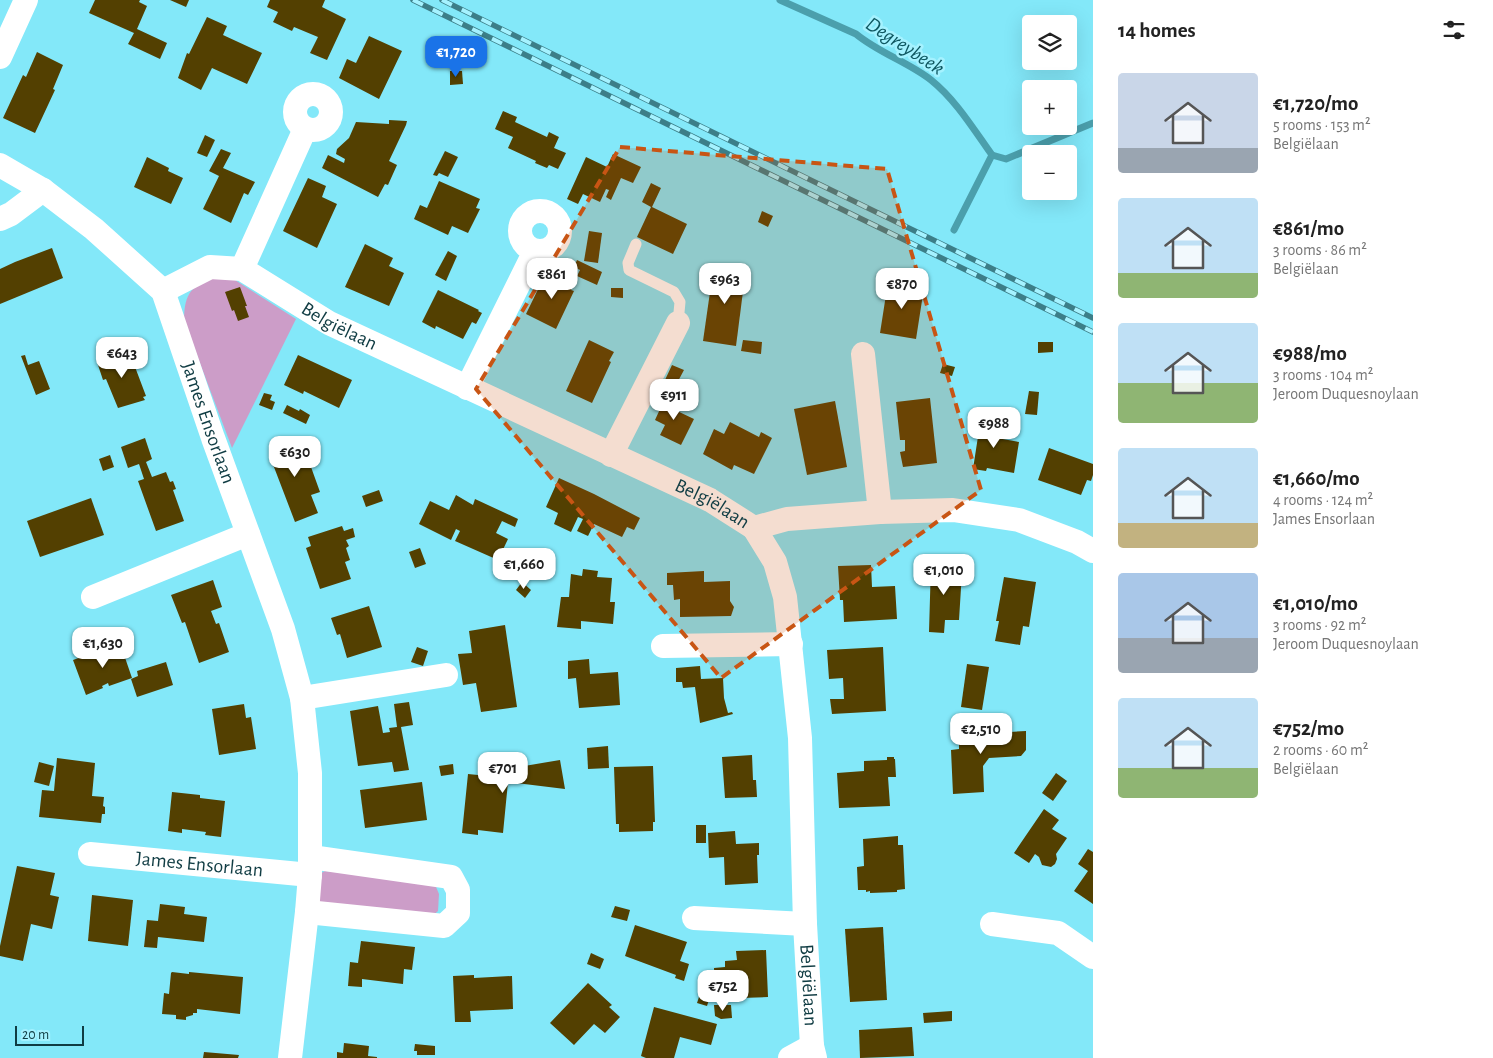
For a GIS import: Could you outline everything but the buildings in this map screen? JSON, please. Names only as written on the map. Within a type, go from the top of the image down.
[{"type":"street","points":[[0,57],[26,0]]},
{"type":"street","points":[[242,269],[305,129]]},
{"type":"street","points":[[0,165],[42,190],[101,234],[167,301]]},
{"type":"street","points":[[0,219],[11,214],[42,190]]},
{"type":"street","points":[[467,388],[535,251]]},
{"type":"street","name":"Belgiëlaan","points":[[167,301],[210,267],[242,269],[329,323],[710,500],[754,528],[775,562],[785,598],[800,738],[805,924],[814,1052],[790,1058]]},
{"type":"street","name":"James Ensorlaan","points":[[167,301],[213,438],[282,630],[302,698],[310,773],[310,866],[307,912],[290,1058]]},
{"type":"street","points":[[611,455],[678,323]]},
{"type":"street","points":[[862,354],[880,512]]},
{"type":"street","points":[[754,528],[787,519],[880,512],[953,510],[1019,520],[1077,542],[1093,551]]},
{"type":"street","points":[[93,597],[248,534]]},
{"type":"street","points":[[663,646],[791,644]]},
{"type":"street","points":[[302,698],[446,675]]},
{"type":"street","name":"James Ensorlaan","points":[[90,854],[310,866],[452,877],[458,890],[458,913],[444,926],[307,912]]},
{"type":"street","name":"Belgiëlaan","points":[[694,918],[805,924]]},
{"type":"street","points":[[992,924],[1058,933],[1093,957]]},
{"type":"lane","points":[[636,244],[628,263],[630,270],[674,292],[680,302],[678,323]]},
{"type":"highlighted area","points":[[620,147],[887,169],[981,490],[721,678],[476,389]]},
{"type":"shaded area","points":[[218,276],[235,280],[296,319],[232,448],[184,321],[184,311],[191,291],[202,283]]},
{"type":"shaded area","points":[[325,871],[434,882],[439,894],[438,911],[429,919],[319,907],[318,875]]},
{"type":"waterway","name":"Degreybeek","points":[[780,0],[856,34],[874,47],[913,68],[940,88],[964,116],[992,155],[954,230]]},
{"type":"waterway","points":[[992,155],[1006,159],[1093,123]]},
{"type":"railway","points":[[413,0],[1093,332]]},
{"type":"railway","points":[[442,0],[1093,318]]}]
